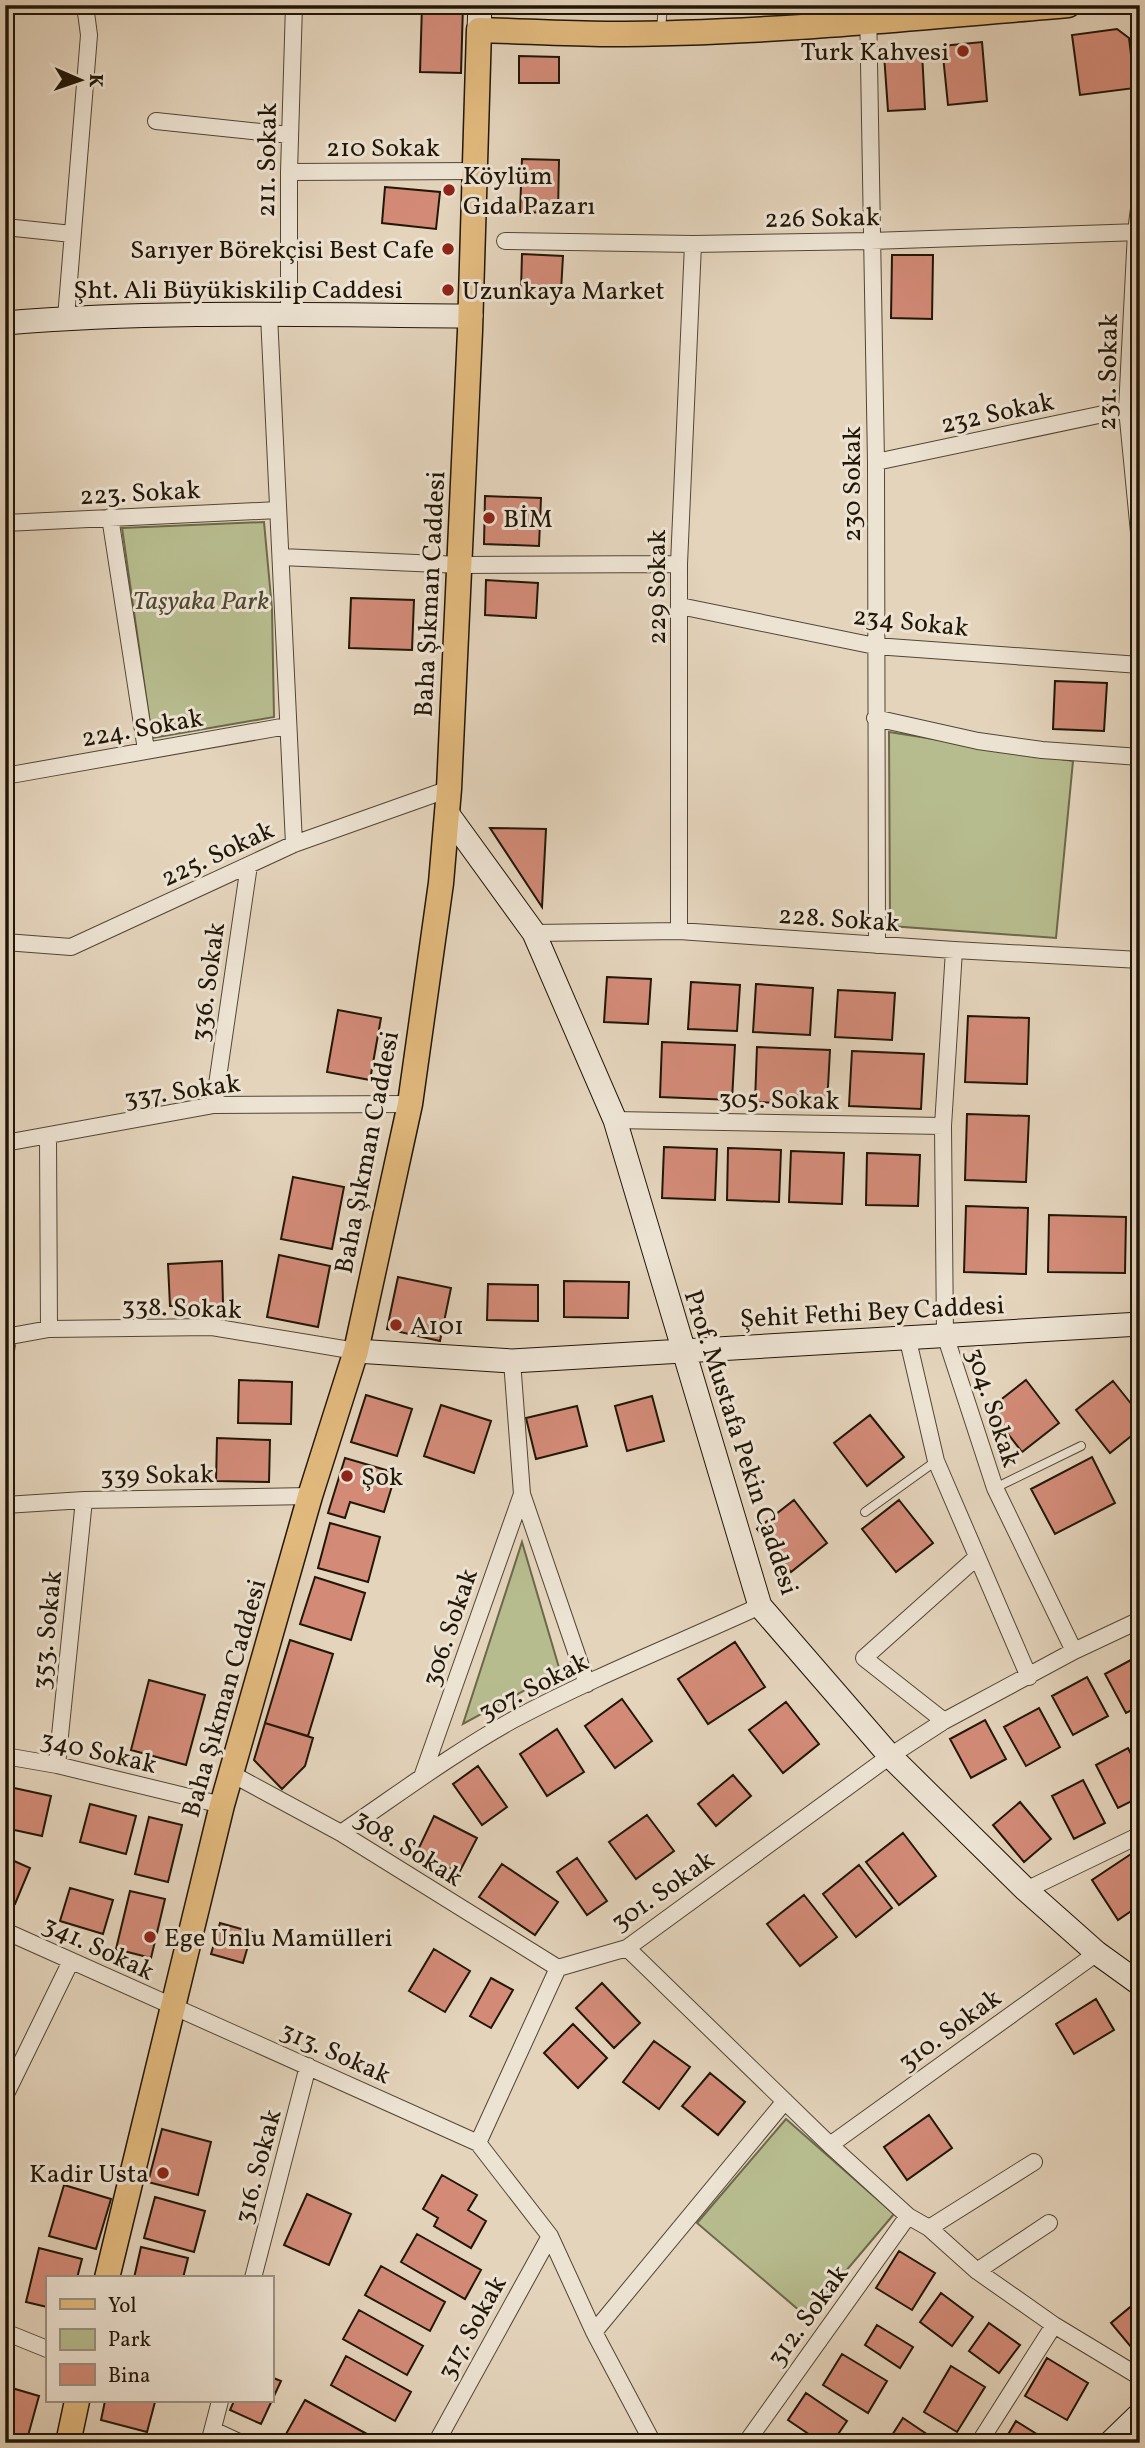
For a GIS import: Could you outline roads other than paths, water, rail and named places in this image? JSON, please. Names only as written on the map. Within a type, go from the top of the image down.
[{"type":"main road","points":[[480,18],[607,34],[661,32],[869,14],[1068,5]]},
{"type":"main road","name":"Baha Şıkman Caddesi","points":[[107,2276],[222,1805],[310,1496],[356,1351],[410,1104],[440,883],[448,801],[461,565],[480,18]]},
{"type":"main road","name":"Şht. Ali Büyükiskilip Caddesi","points":[[5,323],[65,318],[471,316]]},
{"type":"main road","name":"Prof. Mustafa Pekin Caddesi","points":[[448,801],[534,933],[615,1120],[760,1606],[890,1756],[1026,1890],[1097,1953],[1140,1984]]},
{"type":"main road","name":"Şehit Fethi Bey Caddesi","points":[[356,1351],[512,1361],[907,1336],[1140,1325]]},
{"type":"main road","points":[[68,2443],[77,2402]]},
{"type":"main road","points":[[1110,2443],[1140,2414]]},
{"type":"street","points":[[65,318],[89,35],[85,5]]},
{"type":"street","name":"211. Sokak","points":[[294,5],[289,172],[279,315],[278,510],[295,844]]},
{"type":"street","name":"230 Sokak","points":[[869,14],[876,462],[877,945]]},
{"type":"street","points":[[156,121],[290,135]]},
{"type":"street","name":"210 Sokak","points":[[289,172],[476,171]]},
{"type":"street","name":"231. Sokak","points":[[1140,201],[1127,409],[1140,543]]},
{"type":"street","points":[[5,227],[72,234]]},
{"type":"street","name":"226 Sokak","points":[[505,241],[693,244],[871,242],[1138,232]]},
{"type":"street","name":"229 Sokak","points":[[679,931],[679,564],[693,244]]},
{"type":"street","name":"232 Sokak","points":[[876,462],[1127,409]]},
{"type":"street","name":"223. Sokak","points":[[5,523],[278,510]]},
{"type":"street","points":[[110,517],[146,750]]},
{"type":"street","points":[[281,558],[461,565],[679,564]]},
{"type":"street","name":"234 Sokak","points":[[680,606],[875,646],[1140,665]]},
{"type":"street","points":[[875,718],[978,741],[1042,750],[1140,757]]},
{"type":"street","name":"224. Sokak","points":[[5,776],[287,726]]},
{"type":"street","name":"225. Sokak","points":[[5,942],[71,947],[295,844],[448,801]]},
{"type":"street","name":"336. Sokak","points":[[214,1105],[249,865]]},
{"type":"street","name":"228. Sokak","points":[[534,933],[679,931],[1140,960]]},
{"type":"street","name":"304. Sokak","points":[[954,950],[943,1126],[945,1335],[995,1488],[1074,1651]]},
{"type":"street","name":"337. Sokak","points":[[5,1143],[214,1105],[410,1104]]},
{"type":"street","name":"305. Sokak","points":[[615,1120],[943,1126]]},
{"type":"street","points":[[48,1137],[49,1329]]},
{"type":"street","name":"338. Sokak","points":[[6,1336],[49,1329],[212,1327],[356,1351]]},
{"type":"street","points":[[5,1358],[6,1336]]},
{"type":"street","points":[[907,1336],[936,1461],[1029,1676]]},
{"type":"street","points":[[512,1361],[522,1494],[587,1684]]},
{"type":"street","name":"306. Sokak","points":[[422,1777],[522,1494]]},
{"type":"street","name":"339 Sokak","points":[[5,1505],[84,1500],[310,1496]]},
{"type":"street","name":"353. Sokak","points":[[57,1765],[84,1500]]},
{"type":"street","points":[[944,1721],[864,1658],[977,1557]]},
{"type":"street","name":"307. Sokak","points":[[341,1833],[422,1777],[511,1721],[760,1606]]},
{"type":"street","name":"301. Sokak","points":[[558,1969],[627,1948],[890,1756],[944,1721],[1074,1651],[1140,1620]]},
{"type":"street","name":"340 Sokak","points":[[5,1756],[57,1765],[222,1805]]},
{"type":"street","name":"308. Sokak","points":[[232,1774],[341,1833],[558,1969]]},
{"type":"street","points":[[1026,1890],[1140,1835]]},
{"type":"street","name":"341. Sokak","points":[[5,1931],[173,2008]]},
{"type":"street","points":[[627,1948],[830,2145],[908,2216],[929,2228],[977,2271],[1054,2325],[1140,2377]]},
{"type":"street","name":"310. Sokak","points":[[830,2145],[1097,1953]]},
{"type":"street","points":[[5,2096],[71,1961]]},
{"type":"street","points":[[558,1969],[478,2143],[550,2236],[594,2332],[653,2443]]},
{"type":"street","name":"313. Sokak","points":[[173,2008],[478,2143]]},
{"type":"street","name":"316. Sokak","points":[[254,2276],[309,2066]]},
{"type":"street","points":[[594,2332],[785,2101]]},
{"type":"street","points":[[929,2228],[1034,2161]]},
{"type":"street","name":"312. Sokak","points":[[746,2443],[908,2216]]},
{"type":"street","points":[[977,2271],[1049,2223]]},
{"type":"street","name":"317. Sokak","points":[[436,2443],[550,2236]]},
{"type":"street","points":[[979,2443],[1054,2325]]},
{"type":"street","points":[[5,2332],[46,2349]]},
{"type":"street","points":[[220,2402],[211,2436],[241,2443]]},
{"type":"lane","points":[[661,32],[663,5]]},
{"type":"lane","points":[[995,1488],[1081,1446]]},
{"type":"lane","points":[[865,1512],[936,1461]]},
{"type":"place","name":"Turk Kahvesi","points":[[963,51]]},
{"type":"place","name":"Köylüm Gıda Pazarı","points":[[449,190]]},
{"type":"place","name":"Sarıyer Börekçisi Best Cafe","points":[[448,249]]},
{"type":"place","name":"Uzunkaya Market","points":[[448,290]]},
{"type":"place","name":"BİM","points":[[489,518]]},
{"type":"place","name":"A101","points":[[396,1325]]},
{"type":"place","name":"Şok","points":[[347,1476]]},
{"type":"place","name":"Ege Unlu Mamülleri","points":[[150,1937]]},
{"type":"place","name":"Kadir Usta","points":[[163,2173]]},
{"type":"park label","name":"Taşyaka Park","points":[[201,600]]}]
